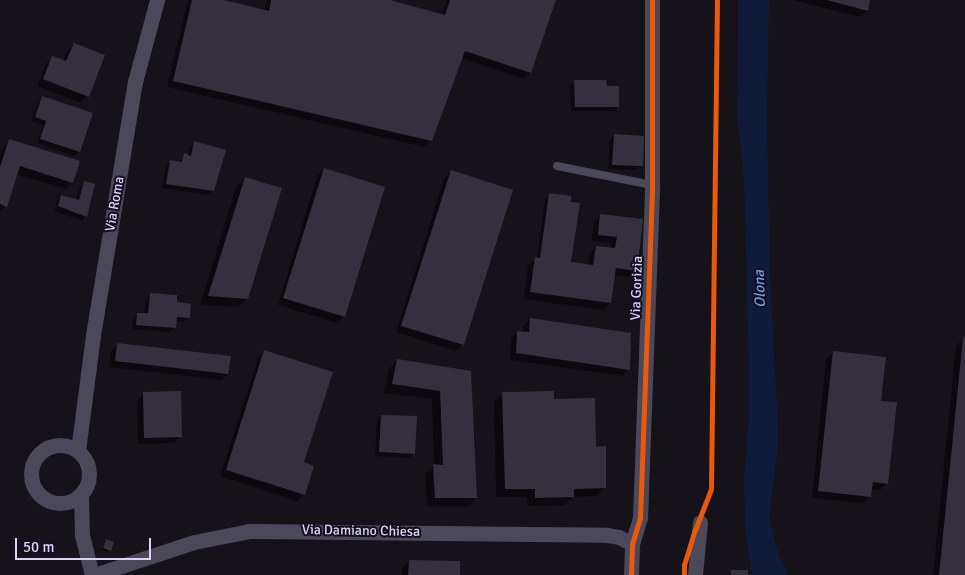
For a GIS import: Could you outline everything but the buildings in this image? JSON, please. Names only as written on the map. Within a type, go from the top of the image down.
[{"type":"street","name":"Via Roma","points":[[82,535],[81,494],[88,482],[90,473],[88,463],[78,451],[82,409],[135,82],[157,0]]},
{"type":"street","name":"Via Gorizia","points":[[631,575],[632,544],[640,518],[652,185],[652,0]]},
{"type":"street","name":"Via Roma","points":[[82,409],[70,432],[60,444],[48,447],[40,452],[30,469],[34,489],[40,496],[59,504],[72,516],[82,535],[93,575]]},
{"type":"street","points":[[60,444],[67,445],[78,451]]},
{"type":"street","points":[[59,504],[69,502],[81,494]]},
{"type":"street","points":[[695,575],[700,522]]},
{"type":"street","name":"Via Damiano Chiesa","points":[[93,575],[194,542],[230,534],[267,530],[607,535],[619,537],[632,544]]},
{"type":"lane","points":[[556,166],[652,185]]},
{"type":"water","name":"Olona","points":[[738,0],[769,0],[767,120],[770,277],[778,448],[769,518],[778,553],[788,575],[752,575],[745,530],[744,478],[749,414],[749,375],[744,179],[737,119]]},
{"type":"cycle path","points":[[631,575],[632,544],[640,518],[652,185],[652,0]]},
{"type":"cycle path","points":[[684,575],[684,565],[711,489],[717,0]]}]
